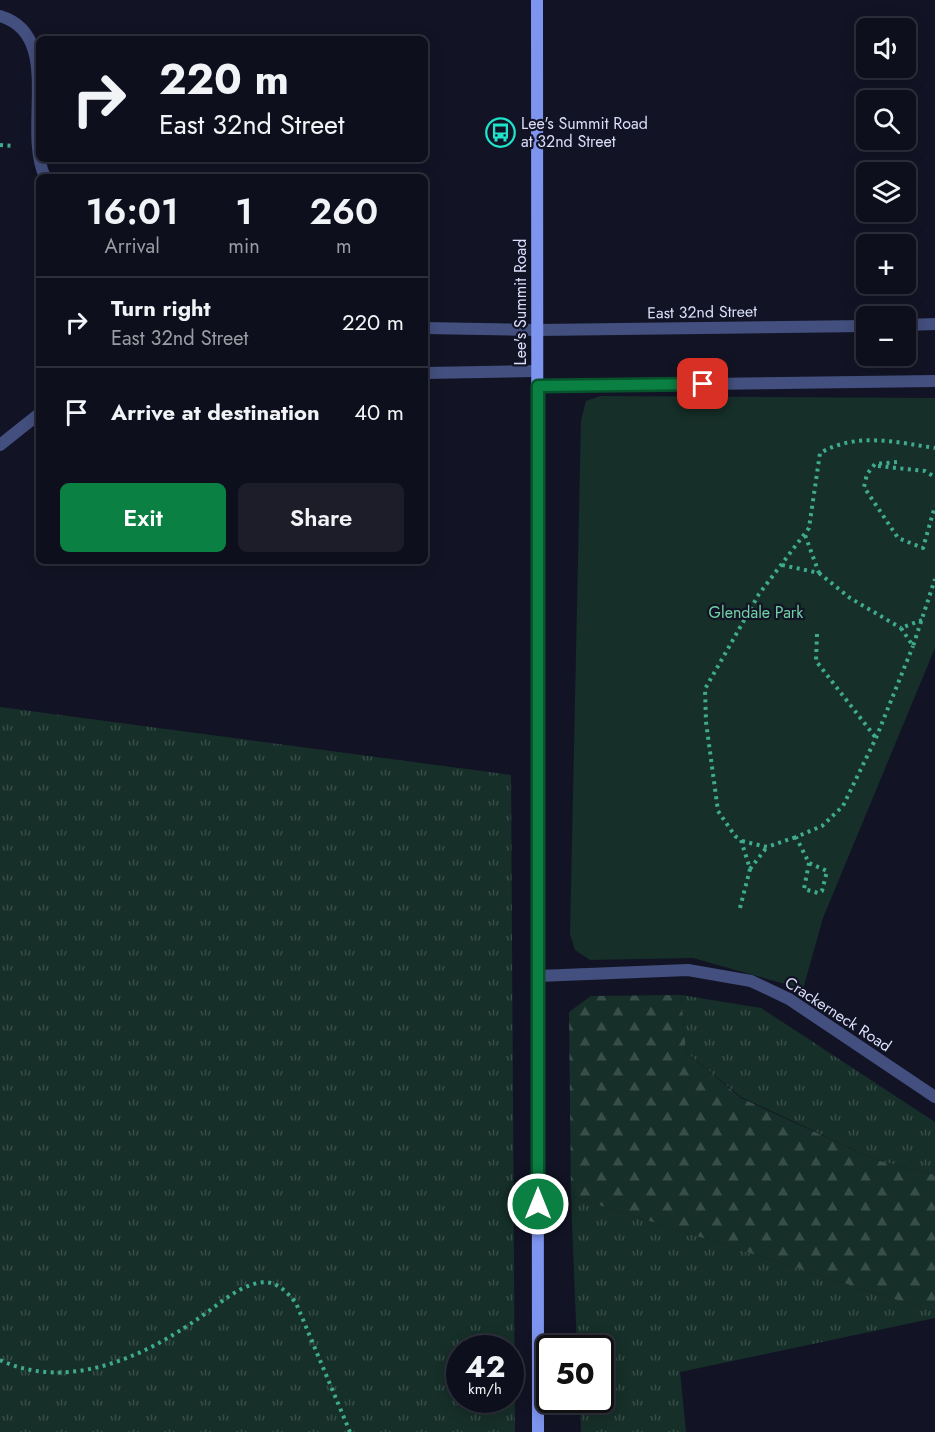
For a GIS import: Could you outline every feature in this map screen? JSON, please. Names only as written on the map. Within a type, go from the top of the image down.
[{"type":"main road","name":"Lee's Summit Road","points":[[537,0],[538,1432]]},
{"type":"street","points":[[0,16],[15,22],[24,30],[36,52]]},
{"type":"street","points":[[916,325],[935,324]]},
{"type":"street","name":"East 32nd Street","points":[[428,328],[538,330],[856,326]]},
{"type":"street","points":[[428,373],[536,371]]},
{"type":"street","points":[[538,386],[935,381]]},
{"type":"street","points":[[0,445],[36,416]]},
{"type":"street","name":"Crackerneck Road","points":[[538,976],[688,970],[751,981],[789,999],[935,1097]]},
{"type":"path","points":[[0,145],[15,146]]},
{"type":"path","points":[[767,847],[741,840],[735,836],[718,811],[706,722],[705,689],[744,618],[809,528],[820,453],[837,443],[855,439],[934,448]]},
{"type":"path","points":[[897,462],[874,465],[867,474],[864,487],[898,538],[923,548],[935,506]]},
{"type":"path","points":[[874,465],[925,471],[935,477]]},
{"type":"path","points":[[804,534],[819,573]]},
{"type":"path","points":[[782,565],[819,573],[850,598],[901,628],[913,646]]},
{"type":"path","points":[[740,908],[750,869],[767,847],[822,826],[843,806],[876,738],[913,646],[935,579]]},
{"type":"path","points":[[901,628],[922,620]]},
{"type":"path","points":[[817,634],[816,661],[876,738]]},
{"type":"path","points":[[796,837],[809,864],[827,872],[822,891],[818,893],[804,889],[809,864]]},
{"type":"path","points":[[741,840],[750,869]]},
{"type":"path","points":[[0,1359],[33,1372],[54,1374],[79,1372],[112,1363],[190,1325],[242,1290],[258,1282],[269,1282],[287,1292],[296,1303],[350,1432]]},
{"type":"green space","name":"Glendale Park","points":[[600,396],[935,398],[935,648],[823,918],[803,989],[693,958],[590,960],[575,950],[570,934],[581,420],[586,401]]},
{"type":"green space","points":[[0,707],[511,775],[514,1335],[446,1335],[446,1413],[515,1413],[515,1432],[0,1432]]},
{"type":"green space","points":[[681,995],[761,1008],[935,1122],[935,1175],[876,1160],[741,1097],[686,1052]]},
{"type":"green space","points":[[681,995],[686,1052],[741,1098],[876,1160],[935,1175],[935,1312],[571,1196],[569,1012],[591,996]]},
{"type":"green space","points":[[571,1196],[935,1312],[935,1318],[680,1372],[686,1432],[581,1432],[580,1413],[614,1413],[614,1335],[576,1335]]},
{"type":"place","name":"Lee's Summit Road at 32nd Street","points":[[500,132]]},
{"type":"route","points":[[538,1204],[538,386],[703,384]]}]
